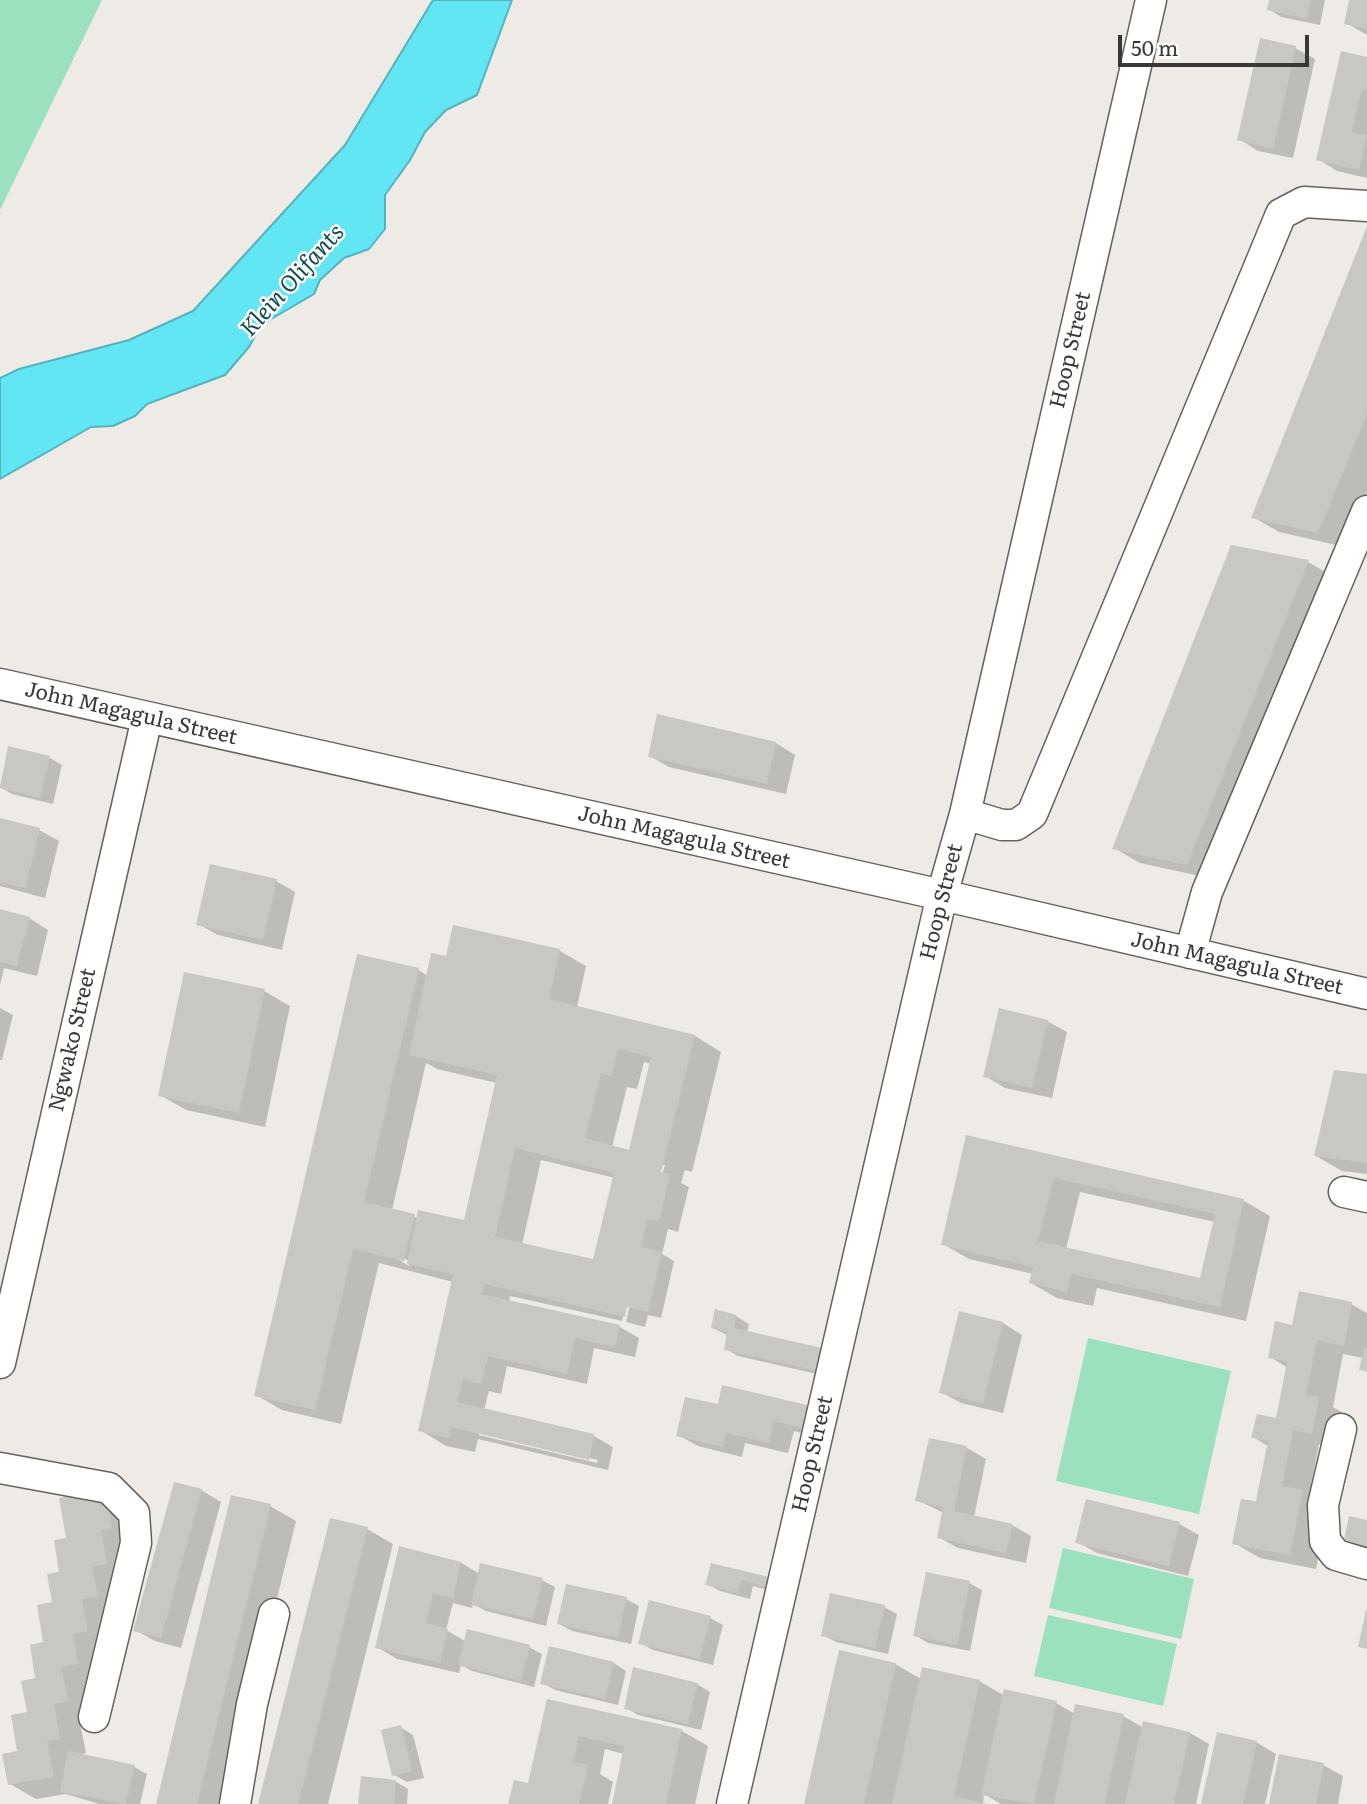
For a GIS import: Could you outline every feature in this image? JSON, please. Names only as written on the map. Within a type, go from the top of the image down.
[{"type":"street","name":"Hoop Street","points":[[732,1804],[942,895],[965,814],[1151,0]]},
{"type":"street","points":[[965,814],[1002,825],[1016,825],[1031,814],[1281,214],[1304,202],[1367,206]]},
{"type":"street","points":[[1190,953],[1207,892],[1367,512]]},
{"type":"street","name":"John Magagula Street","points":[[0,684],[942,895],[1367,994]]},
{"type":"street","name":"Ngwako Street","points":[[0,1363],[147,718]]},
{"type":"street","points":[[1341,1429],[1323,1505],[1325,1541],[1336,1555],[1367,1564]]},
{"type":"street","points":[[0,1468],[109,1488],[134,1513],[136,1543],[94,1717]]},
{"type":"street","points":[[235,1804],[253,1704],[274,1614]]},
{"type":"green space","points":[[0,0],[102,0],[0,210]]},
{"type":"green space","points":[[1088,1338],[1231,1371],[1199,1514],[1056,1481]]},
{"type":"green space","points":[[1063,1548],[1194,1579],[1181,1639],[1049,1608]]},
{"type":"green space","points":[[1048,1615],[1177,1644],[1163,1706],[1034,1676]]},
{"type":"water","name":"Klein Olifants","points":[[433,0],[512,0],[477,95],[446,110],[425,132],[410,160],[385,195],[385,229],[369,249],[344,258],[320,280],[314,294],[261,325],[249,347],[225,375],[147,404],[135,416],[113,426],[91,427],[0,479],[0,378],[19,369],[129,340],[193,311],[345,145]]},
{"type":"building","points":[[1269,0],[1311,0],[1307,19],[1267,10]]},
{"type":"building","points":[[1349,0],[1367,0],[1367,29],[1344,24]]},
{"type":"building","points":[[1260,38],[1296,46],[1273,149],[1237,140]]},
{"type":"building","points":[[1341,51],[1367,57],[1367,90],[1362,89],[1352,132],[1367,135],[1359,170],[1316,160]]},
{"type":"building","points":[[1367,226],[1367,414],[1318,533],[1251,518]]},
{"type":"building","points":[[1231,545],[1309,560],[1187,865],[1112,849]]},
{"type":"building","points":[[657,714],[776,742],[767,784],[648,757]]},
{"type":"building","points":[[8,746],[50,756],[40,798],[0,788]]},
{"type":"building","points":[[0,818],[40,828],[25,888],[0,882]]},
{"type":"building","points":[[210,864],[277,879],[263,940],[196,925]]},
{"type":"building","points":[[0,909],[30,917],[17,966],[0,962]]},
{"type":"building","points":[[453,925],[560,949],[549,999],[695,1035],[661,1172],[670,1174],[659,1222],[648,1219],[641,1247],[662,1252],[648,1312],[627,1307],[625,1317],[485,1284],[481,1294],[620,1325],[615,1347],[575,1338],[567,1374],[488,1356],[481,1384],[463,1379],[457,1402],[594,1434],[589,1460],[451,1427],[449,1438],[418,1431],[453,1274],[407,1264],[418,1210],[464,1220],[497,1075],[409,1055],[431,953],[446,956]],"holes":[[[618,1049],[651,1057],[629,1150],[585,1138],[601,1073],[611,1076]],[[515,1148],[614,1173],[593,1259],[495,1237]]]},
{"type":"building","points":[[357,954],[419,968],[364,1202],[415,1214],[404,1261],[353,1249],[315,1410],[254,1396]]},
{"type":"building","points":[[184,972],[265,989],[239,1113],[158,1096]]},
{"type":"building","points":[[999,1008],[1048,1020],[1032,1088],[983,1077]]},
{"type":"building","points":[[1334,1070],[1367,1074],[1367,1163],[1314,1156]]},
{"type":"building","points":[[966,1135],[1244,1199],[1220,1307],[1071,1274],[1067,1292],[1029,1283],[1033,1267],[941,1245]],"holes":[[[1054,1178],[1215,1214],[1200,1278],[1038,1241]]]},
{"type":"building","points":[[1299,1291],[1352,1302],[1344,1346],[1317,1340],[1306,1395],[1319,1397],[1312,1434],[1293,1430],[1282,1486],[1303,1490],[1290,1555],[1232,1544],[1241,1499],[1256,1501],[1268,1441],[1251,1438],[1257,1414],[1276,1418],[1287,1362],[1268,1358],[1275,1321],[1292,1325]]},
{"type":"building","points":[[715,1309],[736,1315],[734,1328],[822,1348],[817,1371],[724,1350],[727,1332],[711,1328]]},
{"type":"building","points":[[959,1311],[1003,1322],[983,1403],[939,1393]]},
{"type":"building","points":[[1364,1348],[1367,1348],[1367,1371],[1359,1370]]},
{"type":"building","points":[[722,1385],[807,1405],[802,1428],[774,1421],[769,1443],[726,1433],[723,1447],[676,1436],[685,1397],[718,1404]]},
{"type":"building","points":[[929,1438],[967,1446],[954,1511],[1013,1524],[1006,1553],[937,1538],[943,1507],[915,1501]]},
{"type":"building","points":[[174,1482],[202,1489],[161,1638],[133,1631]]},
{"type":"building","points":[[105,1489],[112,1528],[101,1530],[107,1564],[92,1567],[98,1597],[82,1599],[88,1631],[73,1634],[78,1664],[61,1667],[68,1701],[54,1704],[60,1739],[47,1741],[54,1777],[8,1785],[2,1754],[17,1751],[11,1715],[27,1712],[21,1681],[35,1678],[30,1645],[43,1642],[37,1605],[52,1602],[47,1574],[59,1572],[54,1540],[66,1538],[59,1498]]},
{"type":"building","points":[[231,1495],[271,1504],[197,1804],[156,1804]]},
{"type":"building","points":[[1086,1499],[1180,1522],[1169,1566],[1075,1543]]},
{"type":"building","points":[[1349,1516],[1367,1520],[1367,1552],[1343,1546]]},
{"type":"building","points":[[330,1518],[368,1527],[298,1804],[258,1804]]},
{"type":"building","points":[[399,1546],[461,1562],[453,1598],[433,1593],[426,1623],[448,1629],[440,1663],[375,1648]]},
{"type":"building","points":[[480,1563],[543,1578],[533,1619],[471,1605]]},
{"type":"building","points":[[711,1563],[769,1577],[766,1587],[741,1580],[738,1593],[705,1585]]},
{"type":"building","points":[[926,1572],[970,1581],[957,1645],[913,1636]]},
{"type":"building","points":[[566,1584],[627,1597],[618,1638],[557,1624]]},
{"type":"building","points":[[830,1593],[885,1605],[875,1648],[821,1636]]},
{"type":"building","points":[[649,1600],[711,1616],[700,1659],[638,1644]]},
{"type":"building","points":[[1367,1610],[1367,1649],[1358,1647]]},
{"type":"building","points":[[467,1629],[530,1645],[521,1681],[458,1665]]},
{"type":"building","points":[[549,1646],[614,1662],[605,1699],[540,1684]]},
{"type":"building","points":[[839,1650],[896,1663],[864,1804],[804,1804]]},
{"type":"building","points":[[633,1667],[698,1683],[688,1724],[624,1709]]},
{"type":"building","points":[[922,1667],[980,1680],[954,1796],[987,1804],[892,1804]]},
{"type":"building","points":[[1004,1689],[1057,1701],[1034,1804],[981,1795]]},
{"type":"building","points":[[547,1699],[682,1729],[666,1804],[612,1804],[624,1746],[579,1736],[573,1762],[588,1765],[579,1804],[508,1804],[514,1780],[528,1783]]},
{"type":"building","points":[[1075,1704],[1124,1714],[1105,1804],[1054,1804]]},
{"type":"building","points":[[1143,1721],[1190,1732],[1174,1804],[1125,1804]]},
{"type":"building","points":[[401,1725],[412,1771],[392,1776],[381,1730]]},
{"type":"building","points":[[1217,1732],[1257,1741],[1243,1804],[1201,1804]]},
{"type":"building","points":[[68,1751],[135,1765],[126,1804],[60,1792]]},
{"type":"building","points":[[1279,1754],[1324,1763],[1316,1804],[1269,1804]]},
{"type":"building","points":[[361,1776],[396,1780],[394,1804],[358,1804]]}]
